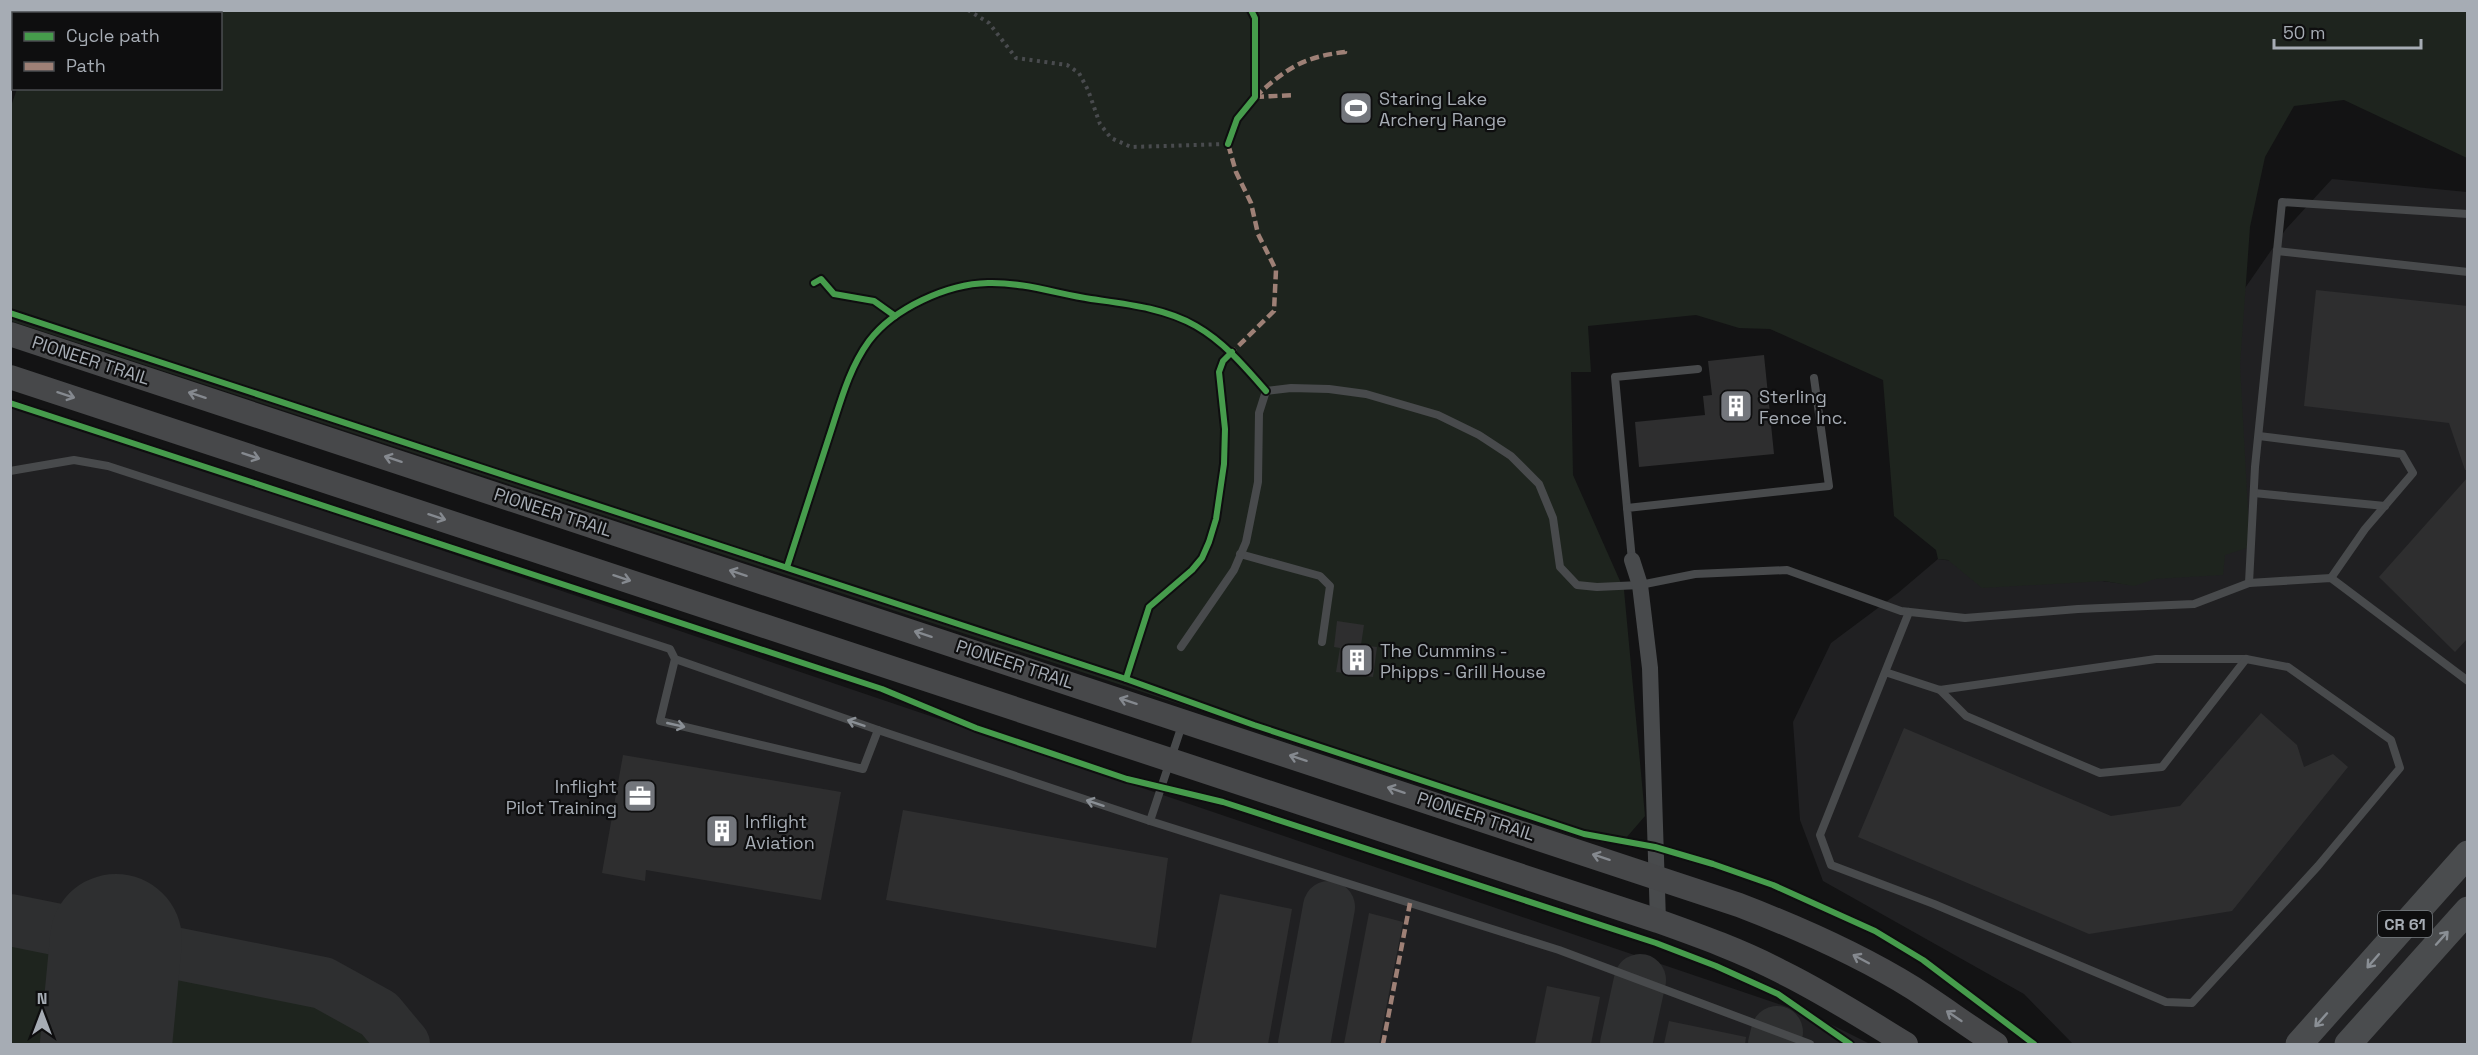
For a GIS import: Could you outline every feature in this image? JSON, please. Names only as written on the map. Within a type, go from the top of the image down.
[{"type":"main road","name":"PIONEER TRAIL","points":[[10,334],[1656,875],[1804,930],[1912,987],[1996,1044]]},
{"type":"main road","points":[[10,377],[1658,921],[1726,946],[1782,971],[1906,1044]]},
{"type":"main road","name":"CR 61","points":[[2299,1044],[2468,854]]},
{"type":"main road","name":"CR 61","points":[[2348,1044],[2468,910]]},
{"type":"street","points":[[1632,560],[1640,585],[1650,668],[1658,921]]},
{"type":"lane","points":[[2249,583],[2254,493],[2282,201],[2468,214]]},
{"type":"lane","points":[[2277,251],[2468,272]]},
{"type":"lane","points":[[1632,560],[1615,377],[1698,369]]},
{"type":"lane","points":[[1627,508],[1829,486],[1814,378]]},
{"type":"lane","points":[[1181,646],[1234,570],[1246,542],[1258,482],[1259,413],[1266,391],[1291,388],[1329,389],[1366,394],[1438,415],[1479,435],[1511,456],[1539,484],[1553,518],[1560,567],[1566,576],[1577,585],[1640,585],[1695,574],[1787,570],[1909,612],[1965,618],[2078,609],[2194,604],[2249,583],[2331,578],[2468,681]]},
{"type":"lane","points":[[2259,436],[2402,454],[2413,473],[2365,529],[2331,578]]},
{"type":"lane","points":[[10,471],[74,460],[108,466],[670,649],[675,659],[660,721],[863,769],[878,730]]},
{"type":"lane","points":[[2254,493],[2385,506]]},
{"type":"lane","points":[[1240,555],[1320,576],[1330,586],[1322,642]]},
{"type":"lane","points":[[1885,672],[1940,690],[2156,659],[2246,659],[2288,667],[2391,740],[2400,768],[2318,866],[2192,1003],[2166,1002],[1934,904],[1832,865],[1820,835],[1885,672],[1909,612]]},
{"type":"lane","points":[[675,659],[1150,821],[1559,950],[1810,1044]]},
{"type":"lane","points":[[1940,690],[1966,716],[2100,773],[2162,767],[2246,659]]},
{"type":"lane","points":[[1150,821],[1184,720]]},
{"type":"path","points":[[968,10],[989,23],[1016,58],[1067,65],[1079,73],[1088,90],[1100,124],[1111,138],[1131,147],[1228,144]]},
{"type":"shaded area","points":[[2467,11],[2467,158],[2344,100],[2294,106],[2265,157],[2250,227],[2240,365],[2250,547],[2225,555],[2223,575],[2155,579],[2134,586],[2104,581],[1982,588],[1948,560],[1938,559],[1936,550],[1894,516],[1883,380],[1770,329],[1739,328],[1696,315],[1588,326],[1591,372],[1571,372],[1573,475],[1624,590],[1645,816],[1626,838],[1603,843],[11,321],[10,109],[17,90],[222,90],[222,12],[42,12]]},
{"type":"shaded area","points":[[2332,179],[2467,192],[2467,1044],[2073,1044],[2024,994],[1823,881],[1800,820],[1793,722],[1831,643],[1898,593],[1938,559],[2132,585],[2236,411],[2236,301],[2286,229]]},
{"type":"shaded area","points":[[11,404],[1814,1016],[1870,1044],[11,1044]]},
{"type":"shaded area","points":[[10,940],[48,947],[61,954],[69,964],[76,989],[71,1044],[11,1044]]},
{"type":"shaded area","points":[[184,974],[201,974],[273,989],[325,1004],[348,1015],[367,1028],[381,1044],[141,1044],[143,1019],[148,999],[160,985]]},
{"type":"building","points":[[2316,290],[2468,306],[2468,470],[2465,470],[2449,423],[2304,406]]},
{"type":"building","name":"Sterling Fence Inc.","points":[[1764,355],[1774,454],[1639,467],[1635,422],[1705,415],[1703,396],[1712,395],[1708,361]]},
{"type":"building","points":[[2468,477],[2468,638],[2455,652],[2379,577]]},
{"type":"building","name":"The Cummins - Phipps - Grill House","points":[[1337,621],[1364,625],[1361,645],[1377,647],[1373,677],[1336,672],[1340,648],[1334,647]]},
{"type":"building","points":[[2261,713],[2297,745],[2304,767],[2333,754],[2348,767],[2232,911],[2089,934],[1858,837],[1904,728],[2111,816],[2180,806]]},
{"type":"building","name":"Inflight Aviation","points":[[623,755],[841,792],[821,900],[646,870],[645,881],[602,873]]},
{"type":"building","points":[[903,810],[1168,858],[1156,948],[886,900]]},
{"type":"building","points":[[1220,894],[1292,909],[1268,1044],[1191,1044]]},
{"type":"building","points":[[1369,913],[1403,922],[1379,1044],[1344,1044]]},
{"type":"building","points":[[1547,986],[1600,997],[1591,1044],[1535,1044]]},
{"type":"building","points":[[1669,1021],[1746,1037],[1745,1044],[1664,1044]]},
{"type":"taxiway","points":[[1304,1044],[1329,907]]},
{"type":"taxiway","points":[[10,920],[323,983],[379,1014],[404,1044]]},
{"type":"taxiway","points":[[1626,1044],[1640,980]]},
{"type":"taxiway","points":[[1774,1044],[1777,1032]]},
{"type":"runway","points":[[106,1044],[116,940]]},
{"type":"marked path","points":[[1255,97],[1296,66],[1317,57],[1345,52],[1344,47]]},
{"type":"marked path","points":[[1255,97],[1295,95]]},
{"type":"marked path","points":[[1229,140],[1228,144],[1236,172],[1251,203],[1258,234],[1276,270],[1274,311],[1229,355]]},
{"type":"marked path","points":[[1383,1044],[1410,903]]},
{"type":"cycle path","points":[[1228,144],[1237,119],[1255,97],[1255,18],[1251,10]]},
{"type":"cycle path","points":[[814,283],[821,279],[834,294],[874,301],[895,316]]},
{"type":"cycle path","points":[[787,567],[841,400],[855,364],[869,341],[892,318],[939,293],[972,284],[1001,283],[1158,311],[1184,320],[1206,332],[1234,356],[1266,391]]},
{"type":"cycle path","points":[[10,313],[1126,679],[1254,725],[1584,834],[1655,847],[1773,885],[1875,931],[1923,960],[2034,1044]]},
{"type":"cycle path","points":[[1126,679],[1149,607],[1192,570],[1202,558],[1209,542],[1216,519],[1224,464],[1225,429],[1219,372],[1223,361],[1232,352]]},
{"type":"cycle path","points":[[10,403],[882,689],[976,728],[1127,779],[1223,802],[1656,943],[1716,966],[1778,994],[1850,1044]]},
{"type":"place","name":"Staring Lake Archery Range","points":[[1356,108]]},
{"type":"place","name":"Sterling Fence Inc.","points":[[1736,406]]},
{"type":"place","name":"The Cummins - Phipps - Grill House","points":[[1357,660]]},
{"type":"place","name":"Inflight Pilot Training","points":[[640,796]]},
{"type":"place","name":"Inflight Aviation","points":[[722,831]]}]
